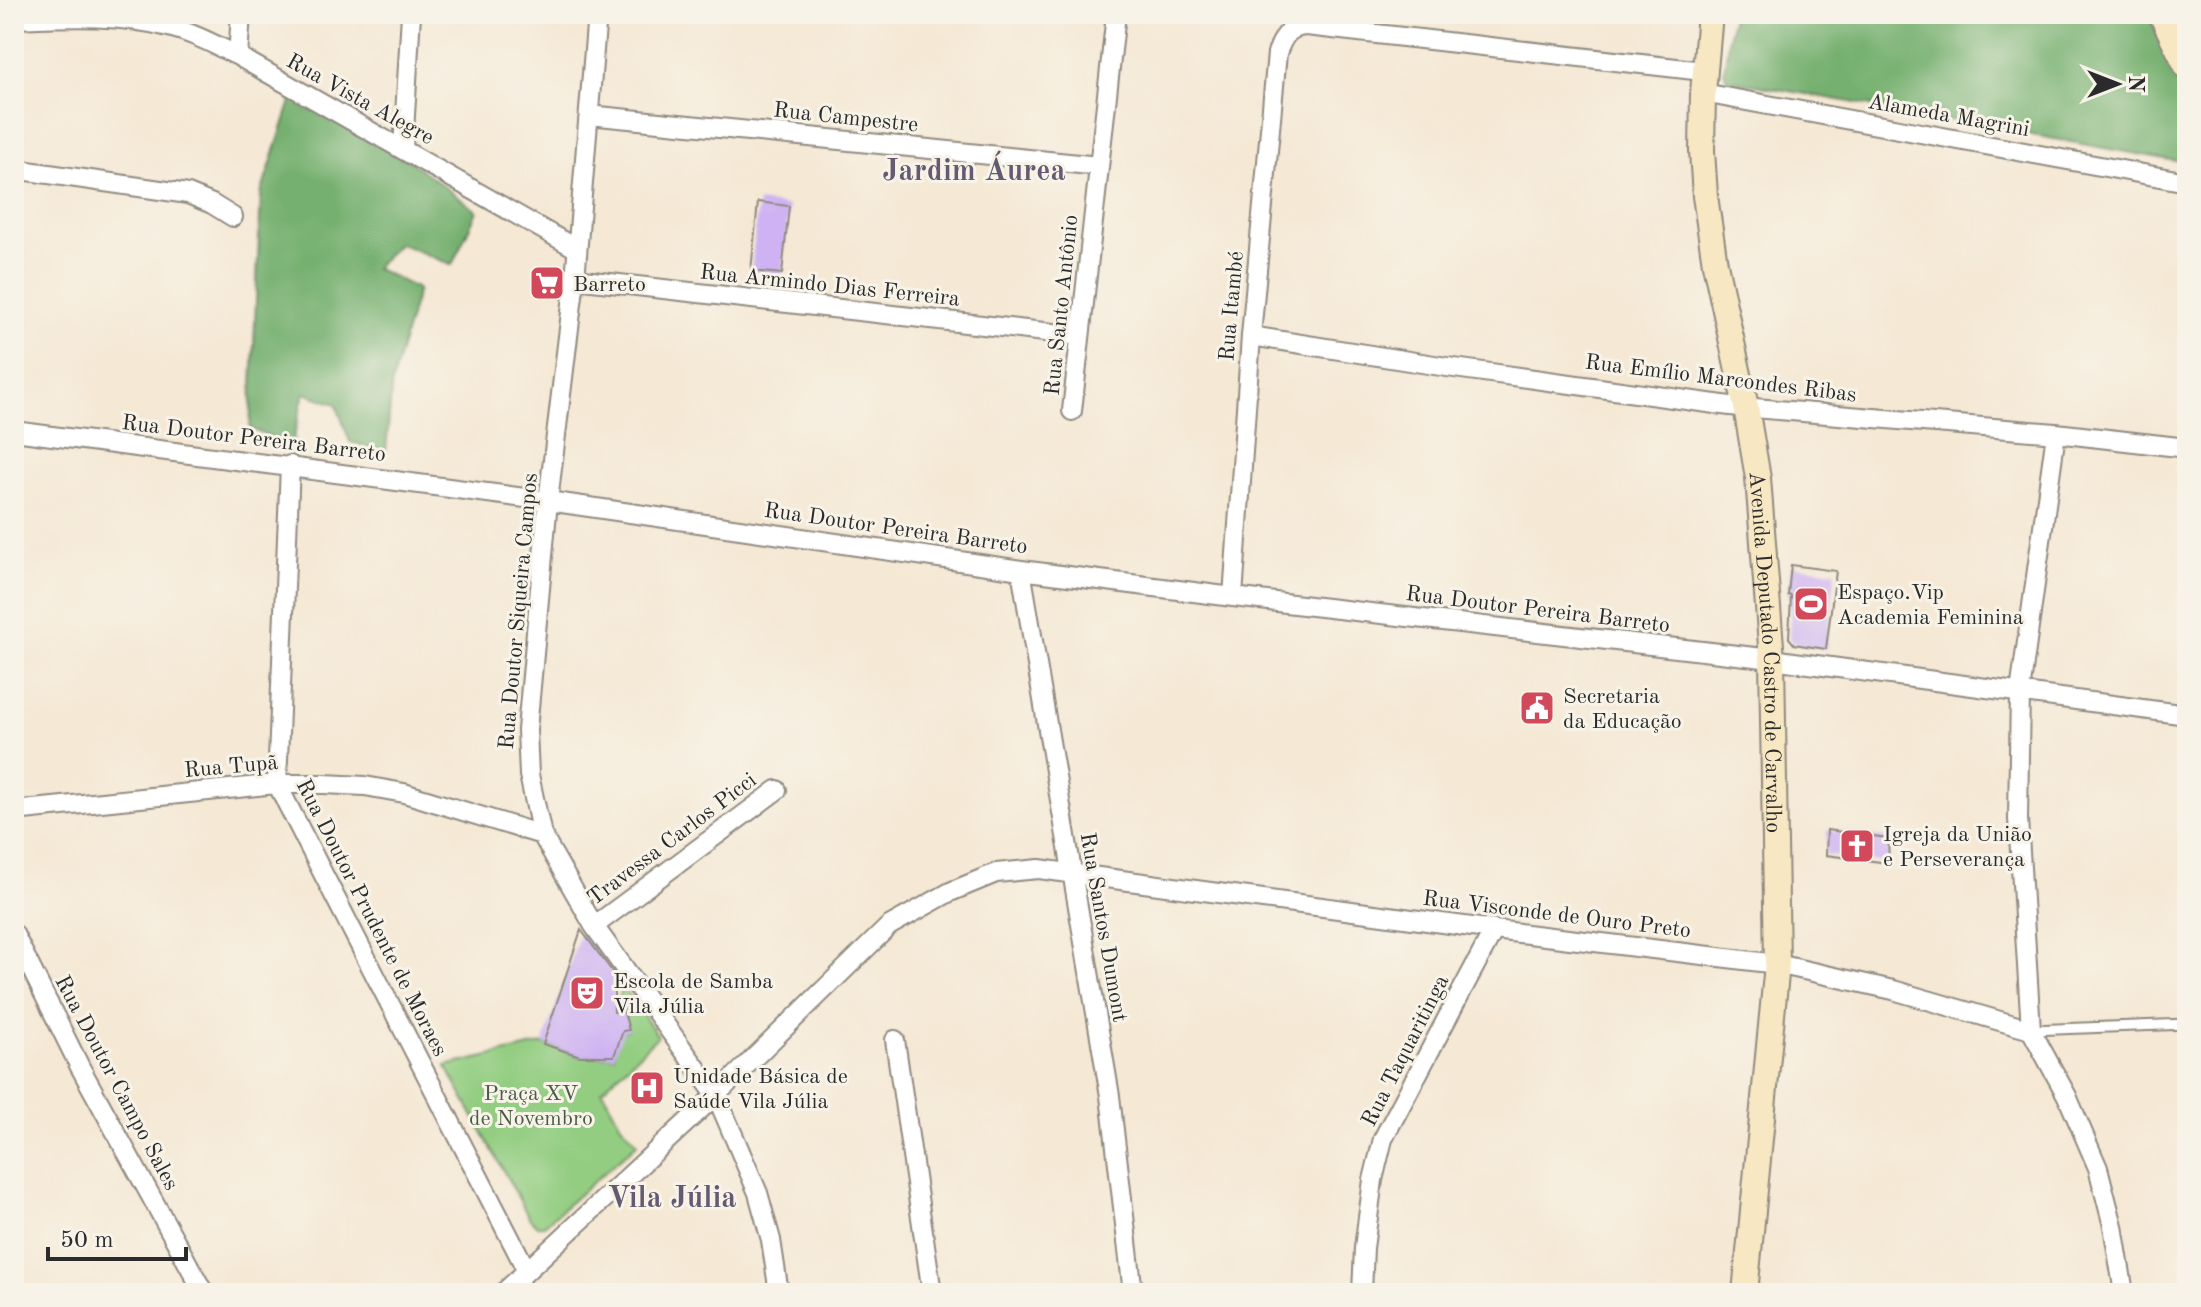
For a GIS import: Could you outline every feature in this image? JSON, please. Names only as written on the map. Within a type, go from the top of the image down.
[{"type":"main road","name":"Avenida Deputado Castro de Carvalho","points":[[1710,14],[1703,82],[1705,196],[1715,264],[1758,478],[1772,659],[1777,964],[1745,1293]]},
{"type":"main road","points":[[2161,14],[2187,67]]},
{"type":"street","points":[[238,56],[241,14]]},
{"type":"street","points":[[403,149],[411,14]]},
{"type":"street","name":"Rua Doutor Siqueira Campos","points":[[597,14],[575,279],[548,501],[527,730],[529,775],[542,835],[594,926],[716,1095],[758,1193],[771,1240],[779,1293]]},
{"type":"street","name":"Rua Santo Antônio","points":[[1072,411],[1116,14]]},
{"type":"street","name":"Rua Vista Alegre","points":[[14,19],[77,15],[169,27],[198,37],[238,56],[577,249]]},
{"type":"street","name":"Alameda Magrini","points":[[1296,26],[1703,82],[2187,182]]},
{"type":"street","name":"Rua Itambé","points":[[1233,597],[1251,336],[1277,53],[1281,40],[1296,26]]},
{"type":"street","name":"Rua Campestre","points":[[589,115],[1099,166]]},
{"type":"street","points":[[14,169],[188,194],[233,217]]},
{"type":"street","name":"Rua Armindo Dias Ferreira","points":[[575,279],[1080,336]]},
{"type":"street","name":"Rua Emílio Marcondes Ribas","points":[[1251,336],[1447,367],[1746,407],[2056,433],[2187,448]]},
{"type":"street","name":"Rua Doutor Pereira Barreto","points":[[14,431],[290,465],[1021,570],[1772,659],[2187,715]]},
{"type":"street","points":[[2056,433],[2020,692],[2018,819],[2031,1030],[2067,1096],[2098,1168],[2113,1226],[2124,1293]]},
{"type":"street","name":"Rua Doutor Prudente de Moraes","points":[[290,465],[277,784],[527,1271]]},
{"type":"street","name":"Rua Santos Dumont","points":[[1021,570],[1110,1096],[1133,1293]]},
{"type":"street","name":"Rua Tupã","points":[[14,811],[277,784],[365,786],[404,793],[542,835]]},
{"type":"street","name":"Travessa Carlos Picci","points":[[594,926],[777,790]]},
{"type":"street","name":"Rua Visconde de Ouro Preto","points":[[503,1293],[716,1095],[889,926],[950,892],[996,873],[1039,869],[1494,930],[1777,964],[1893,990],[2031,1030]]},
{"type":"street","name":"Rua Taquaritinga","points":[[1362,1293],[1373,1180],[1383,1139],[1494,930]]},
{"type":"street","name":"Rua Doutor Campo Sales","points":[[14,934],[80,1067],[204,1293]]},
{"type":"street","points":[[895,1040],[932,1293]]},
{"type":"lane","points":[[2031,1030],[2187,1024]]},
{"type":"green space","points":[[1732,14],[2148,14],[2187,93],[2187,163],[1728,80],[1724,71]]},
{"type":"green space","points":[[293,95],[395,150],[477,211],[452,265],[399,243],[375,268],[418,289],[392,381],[386,452],[350,442],[336,404],[304,393],[292,444],[250,429],[261,194]]},
{"type":"green space","name":"Praça XV de Novembro","points":[[622,985],[658,1036],[602,1090],[621,1125],[638,1143],[544,1225],[537,1225],[530,1219],[446,1066],[543,1044],[580,1056],[614,1056],[618,1032],[628,1030],[624,1012],[614,1012]]},
{"type":"building","points":[[758,202],[789,206],[782,274],[751,271]]},
{"type":"building","name":"Espaço.Vip Academia Feminina","points":[[1791,565],[1836,571],[1826,649],[1794,644],[1789,638]]},
{"type":"building","name":"Igreja da União e Perseverança","points":[[1827,830],[1888,838],[1889,863],[1826,855]]},
{"type":"building","name":"Escola de Samba Vila Júlia","points":[[581,930],[614,974],[614,1012],[624,1012],[629,1030],[623,1031],[614,1056],[580,1056],[543,1044]]},
{"type":"place","name":"Barreto","points":[[547,283]]},
{"type":"place","name":"Espaço.Vip Academia Feminina","points":[[1811,604]]},
{"type":"place","name":"Secretaria da Educação","points":[[1537,708]]},
{"type":"place","name":"Igreja da União e Perseverança","points":[[1857,846]]},
{"type":"place","name":"Escola de Samba Vila Júlia","points":[[587,993]]},
{"type":"place","name":"Unidade Básica de Saúde Vila Júlia","points":[[647,1088]]},
{"type":"district","name":"Jardim Áurea","points":[[974,170]]},
{"type":"district","name":"Vila Júlia","points":[[672,1197]]}]
